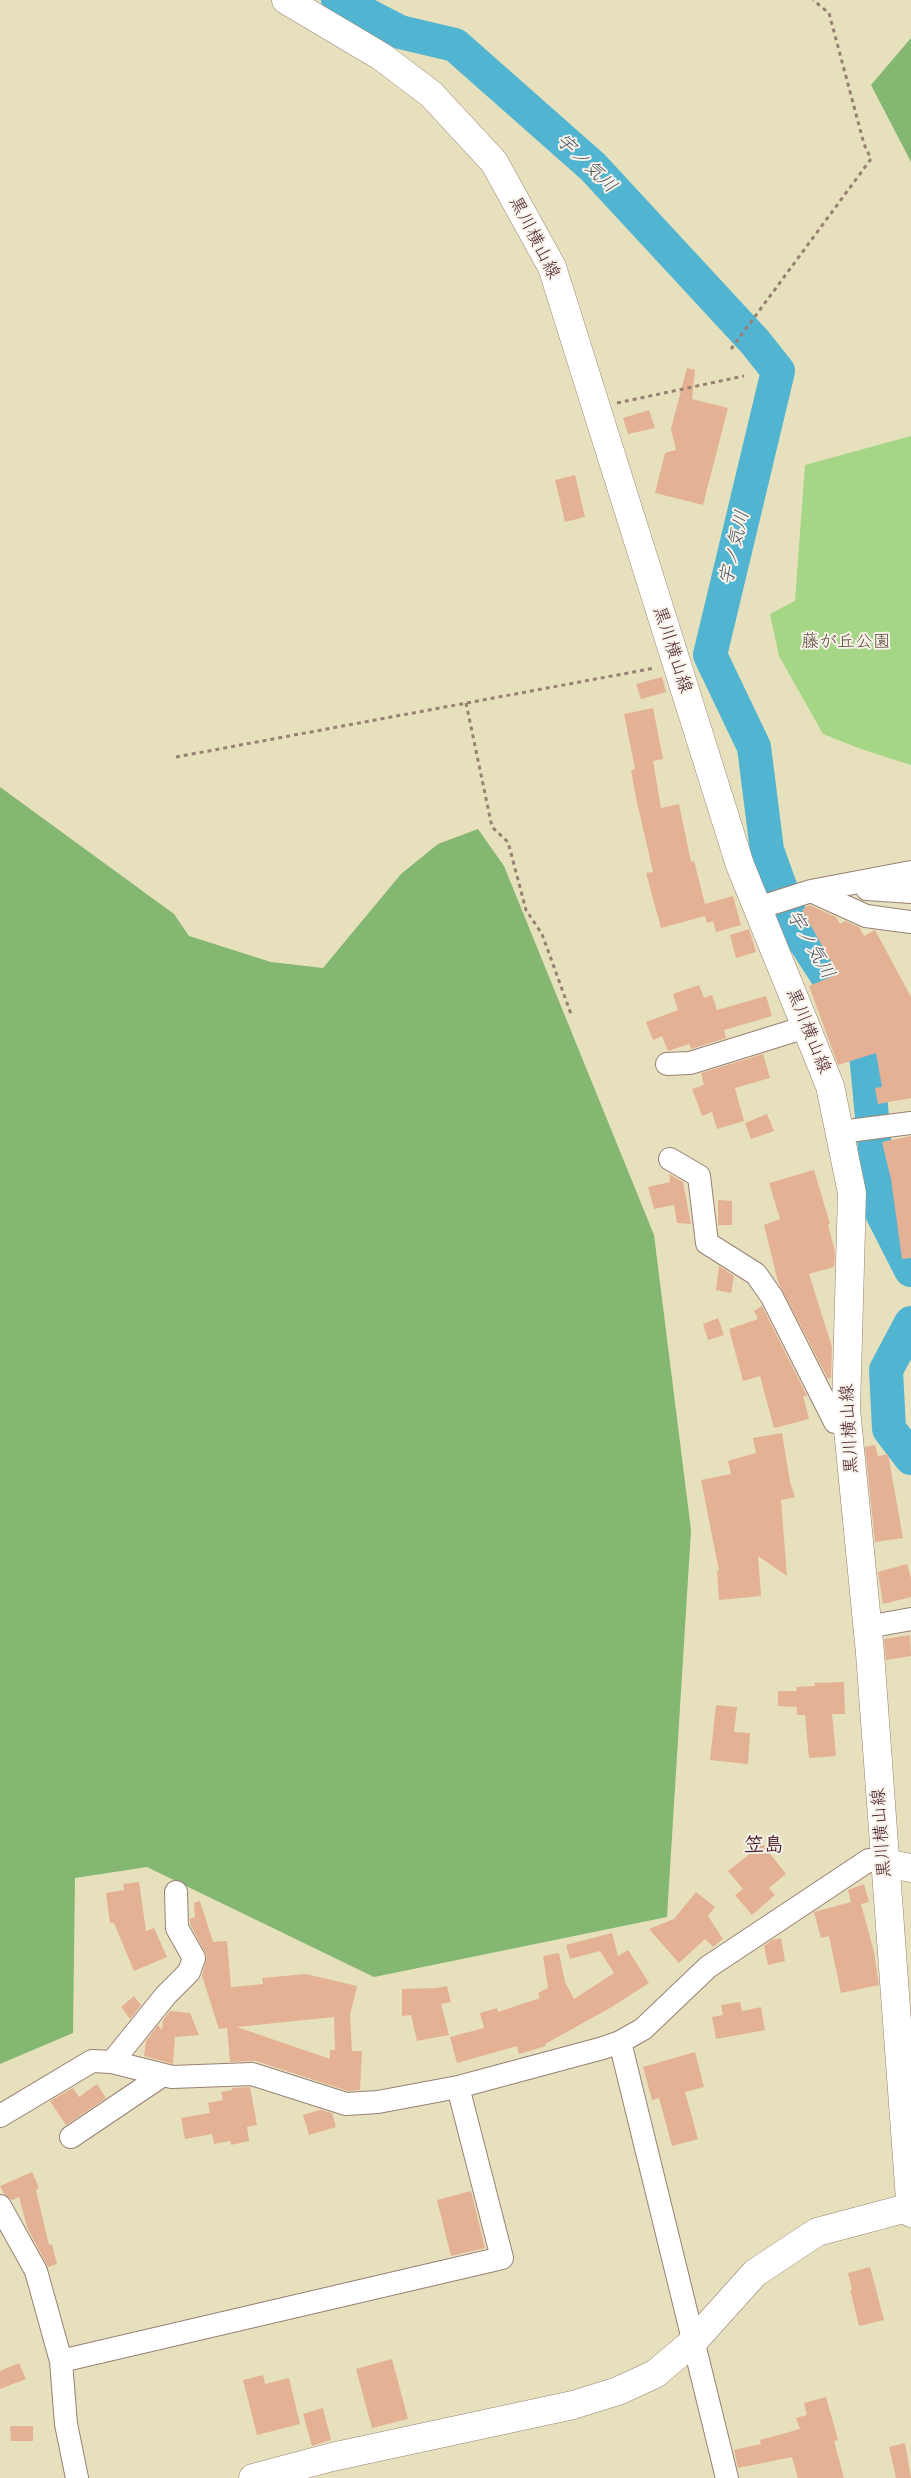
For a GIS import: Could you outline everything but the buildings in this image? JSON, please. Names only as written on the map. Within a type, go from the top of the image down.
[{"type":"main road","name":"黒川横山線","points":[[286,0],[382,57],[431,94],[494,162],[552,267],[740,865],[764,906],[806,1027],[830,1086],[861,1130],[852,1193],[846,1409],[867,1627],[911,2213]]},
{"type":"main road","points":[[884,1863],[911,1868]]},
{"type":"main road","points":[[253,2478],[332,2457],[573,2405],[655,2374],[693,2342],[755,2273],[817,2232],[911,2207]]},
{"type":"street","points":[[764,906],[835,886],[911,872]]},
{"type":"street","points":[[835,886],[911,892]]},
{"type":"street","points":[[802,894],[866,916],[911,922]]},
{"type":"street","points":[[667,1064],[690,1063],[806,1027]]},
{"type":"street","points":[[861,1130],[911,1124]]},
{"type":"street","points":[[670,1159],[699,1176],[707,1243],[756,1274],[772,1296],[835,1422],[848,1424]]},
{"type":"street","points":[[867,1627],[911,1619]]},
{"type":"street","points":[[0,2116],[92,2061],[112,2062],[172,2077],[252,2074],[346,2104],[378,2102],[458,2087],[620,2042],[643,2029],[708,1967],[869,1860],[884,1863]]},
{"type":"street","points":[[112,2062],[166,1995],[189,1972],[194,1958],[177,1928],[176,1892]]},
{"type":"street","points":[[620,2042],[726,2478]]},
{"type":"street","points":[[71,2138],[163,2075]]},
{"type":"street","points":[[61,2361],[502,2258],[458,2087]]},
{"type":"street","points":[[0,2206],[36,2271],[61,2361],[66,2424],[77,2478]]},
{"type":"path","points":[[732,349],[871,159],[864,144],[829,13],[813,0]]},
{"type":"path","points":[[596,407],[744,376]]},
{"type":"path","points":[[176,757],[677,664]]},
{"type":"path","points":[[466,703],[492,827],[508,842],[526,910],[542,934],[571,1014]]},
{"type":"green space","points":[[911,38],[911,162],[871,85]]},
{"type":"green space","name":"藤が丘公園","points":[[911,436],[911,765],[861,749],[823,734],[779,656],[770,614],[795,601],[805,465]]},
{"type":"green space","points":[[0,787],[174,914],[189,936],[271,962],[323,968],[401,874],[438,844],[478,829],[504,866],[654,1235],[691,1530],[667,1917],[374,1977],[147,1867],[75,1878],[73,2033],[0,2064]]},
{"type":"waterway","name":"宇ノ気川","points":[[338,0],[400,32],[455,45],[593,167],[755,342],[778,371],[710,655],[754,747],[767,850],[793,923],[864,1033],[881,1211],[911,1270]]},
{"type":"waterway","name":"宇ノ気川","points":[[911,1323],[886,1370],[889,1429],[911,1458]]},
{"type":"district","name":"笠島","points":[[764,1846]]}]
